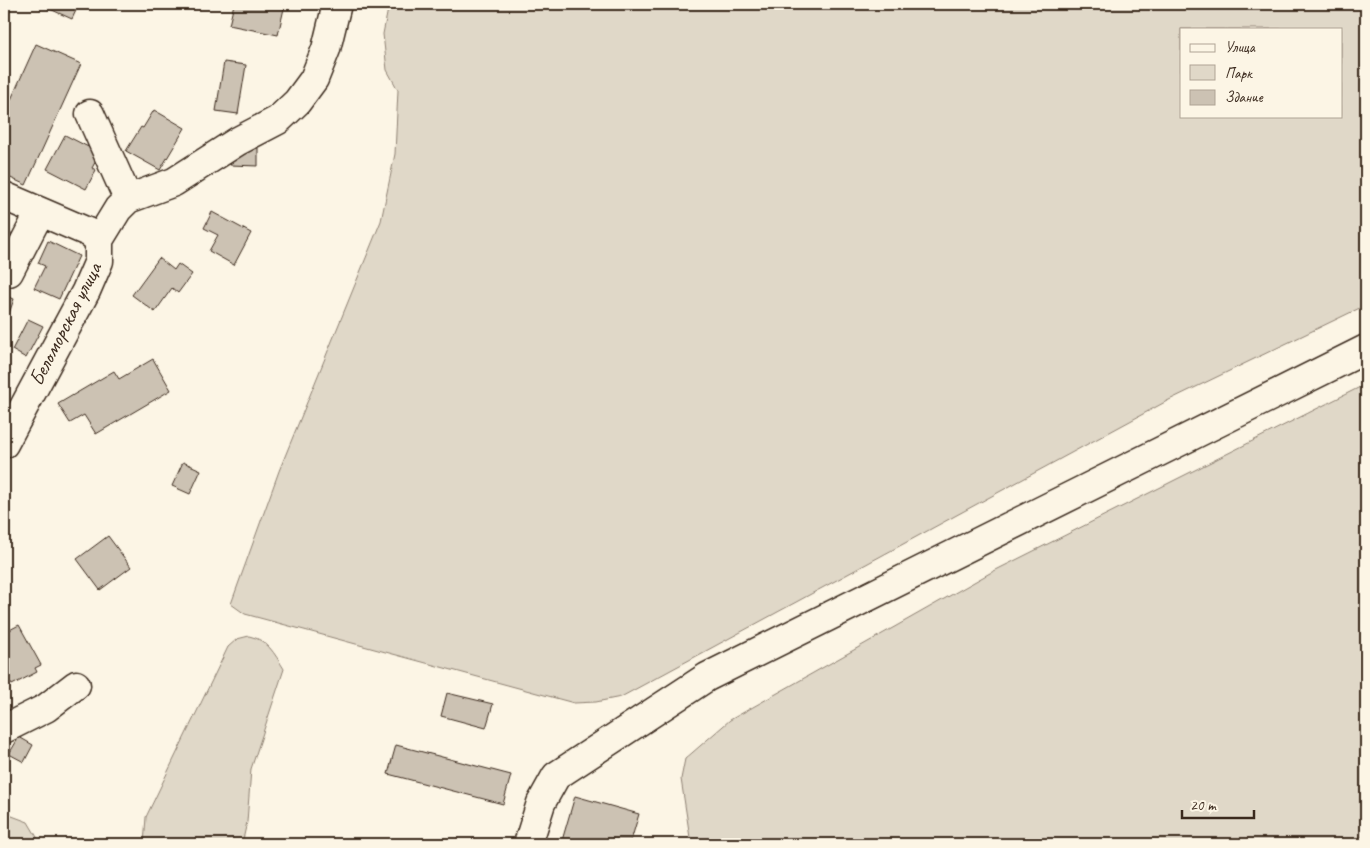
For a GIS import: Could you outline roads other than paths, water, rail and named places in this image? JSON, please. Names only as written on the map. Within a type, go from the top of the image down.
[{"type":"street","points":[[4,196],[95,237],[128,199],[174,182],[238,140],[278,120],[297,102],[314,79],[326,50],[337,4]]},
{"type":"street","points":[[90,114],[128,199]]},
{"type":"street","points":[[9,272],[40,212]]},
{"type":"street","name":"Беломорская улица","points":[[4,444],[86,291],[99,261],[95,237]]},
{"type":"street","points":[[528,844],[541,803],[556,776],[707,677],[1366,349]]},
{"type":"street","points":[[4,729],[46,708],[76,685]]}]
